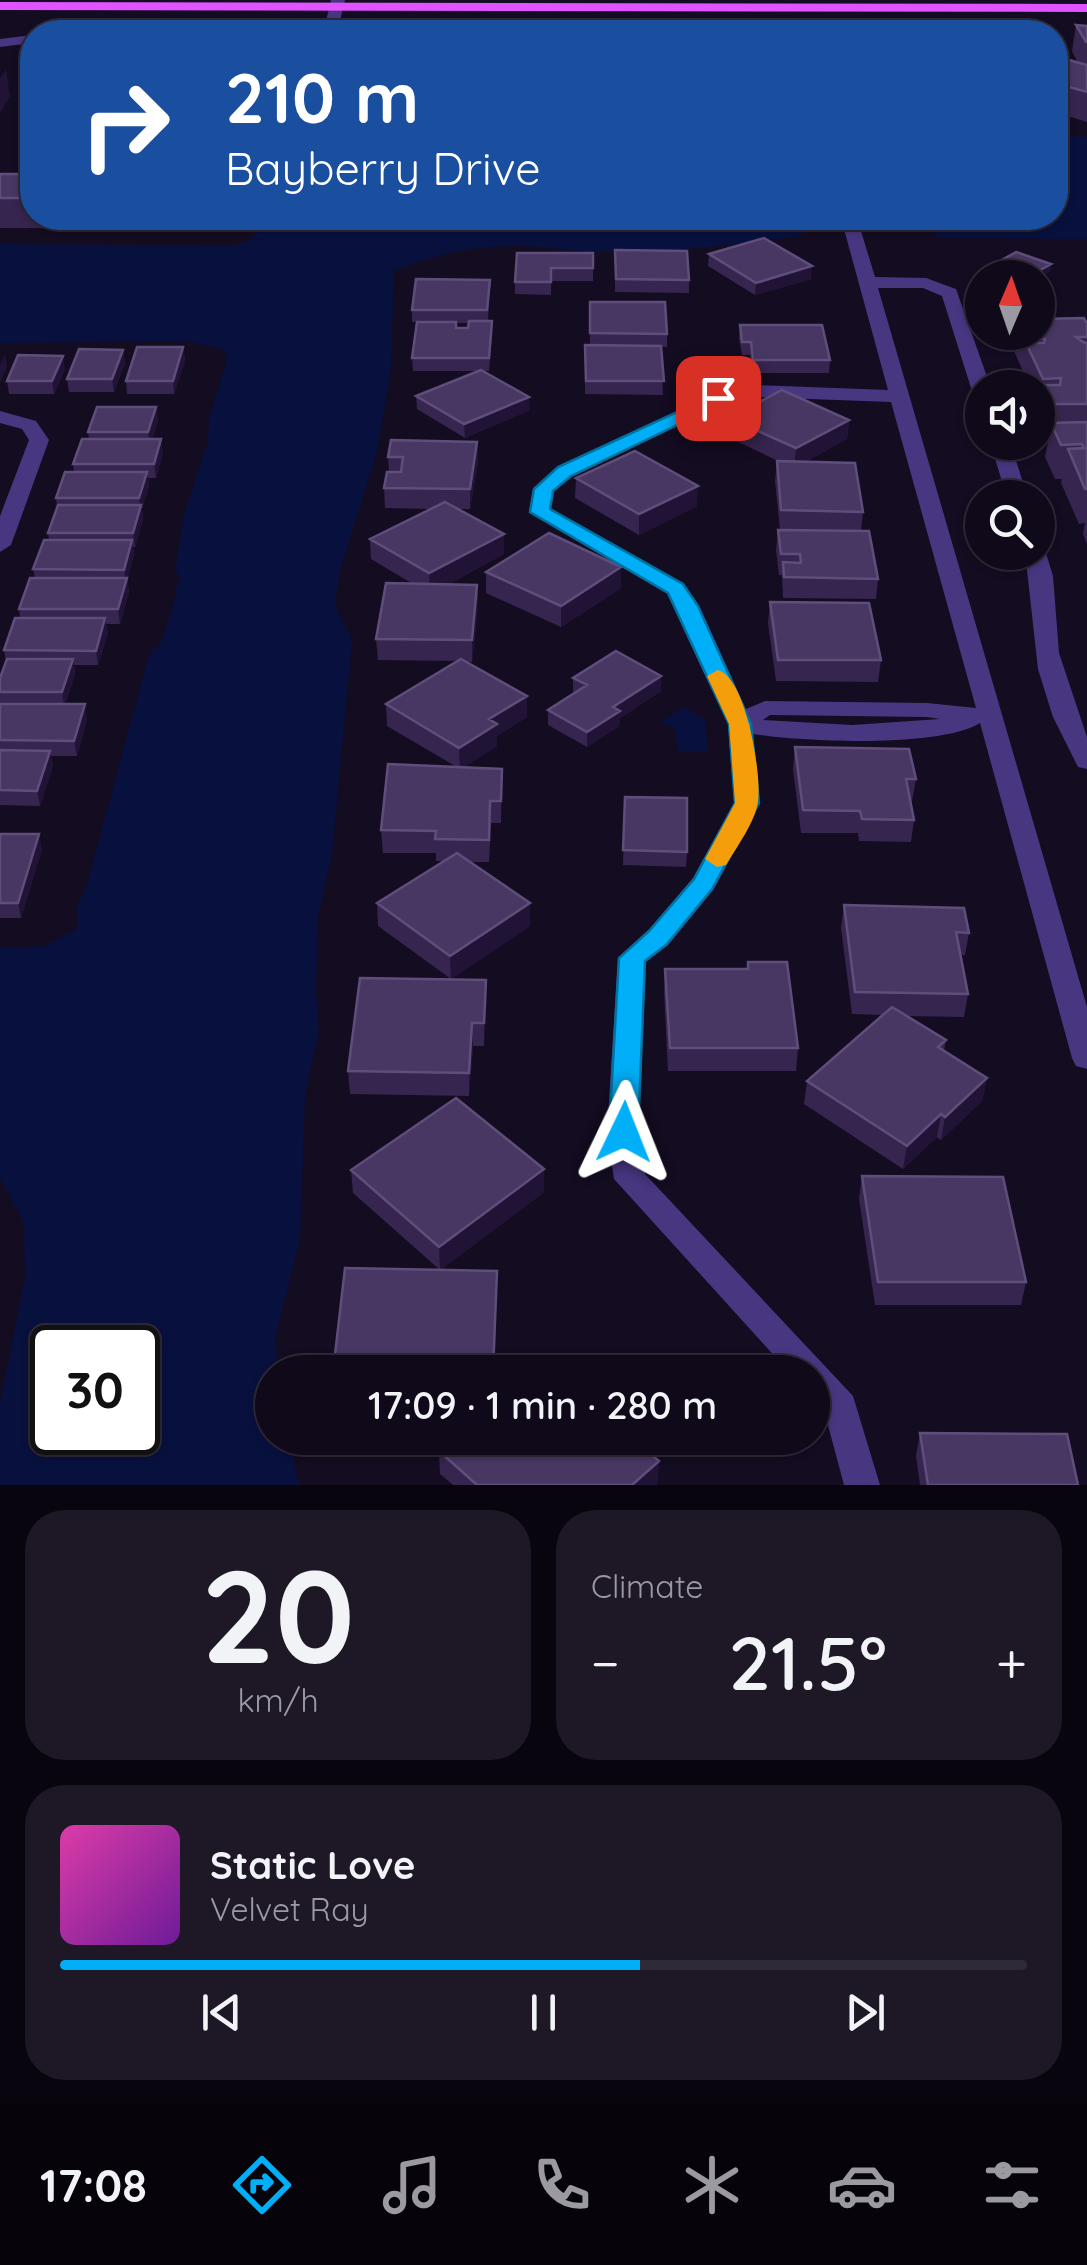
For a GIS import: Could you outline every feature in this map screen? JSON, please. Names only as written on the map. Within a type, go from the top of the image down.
[{"type":"main road","points":[[31,20],[336,10],[1087,5]]},
{"type":"main road","points":[[0,6],[962,20]]},
{"type":"street","points":[[853,230],[1087,1058]]},
{"type":"street","points":[[868,282],[926,283],[950,292],[975,370]]},
{"type":"street","points":[[793,1355],[630,1179],[624,1132],[632,958],[658,938],[704,883],[747,803],[740,724],[688,606],[676,588],[540,512],[544,489],[565,472],[718,398],[754,391],[898,396]]},
{"type":"street","points":[[0,417],[29,425],[38,435],[39,444],[0,545]]},
{"type":"street","points":[[1042,570],[1044,640],[1061,703],[1087,761]]},
{"type":"street","points":[[740,724],[770,730],[931,729],[989,717]]},
{"type":"street","points":[[830,1394],[842,1407],[862,1485]]},
{"type":"shaded area","points":[[1087,137],[1087,239],[940,238],[931,230],[1068,230],[1068,138]]},
{"type":"shaded area","points":[[258,230],[809,230],[799,236],[775,239],[630,252],[525,246],[484,248],[438,256],[394,271],[391,368],[377,452],[340,571],[335,605],[352,640],[332,854],[318,917],[319,1031],[305,1096],[300,1239],[275,1338],[278,1355],[255,1355],[255,1455],[293,1455],[299,1485],[0,1485],[0,1403],[25,1277],[24,1223],[0,1178],[0,948],[45,946],[77,929],[77,906],[86,888],[149,655],[161,643],[181,580],[175,569],[185,511],[208,441],[209,420],[228,356],[223,349],[185,341],[0,343],[0,244],[233,246],[254,237]]},
{"type":"shaded area","points":[[684,707],[705,720],[708,751],[678,751],[675,729],[661,722]]},
{"type":"building","points":[[1076,25],[1087,26],[1087,42],[1086,42]]},
{"type":"building","points":[[1068,60],[1087,65],[1087,92],[1068,87]]},
{"type":"building","points":[[0,174],[20,174],[20,198],[0,198]]},
{"type":"building","points":[[764,238],[812,266],[756,283],[709,254]]},
{"type":"building","points":[[615,250],[687,251],[689,280],[616,279]]},
{"type":"building","points":[[1016,252],[1039,260],[1002,260]]},
{"type":"building","points":[[517,253],[593,253],[593,268],[551,268],[551,282],[515,282]]},
{"type":"building","points":[[416,279],[490,280],[487,310],[412,310]]},
{"type":"building","points":[[590,302],[665,302],[667,334],[590,333]]},
{"type":"building","points":[[1084,318],[1087,324],[1087,337],[1076,337],[1087,343],[1087,404],[1055,404],[1055,385],[1060,385],[1061,378],[1055,378],[1055,370],[1039,370],[1029,350],[1055,350],[1055,319]]},
{"type":"building","points":[[469,321],[492,321],[489,358],[412,358],[417,322],[456,322],[456,328],[468,328]]},
{"type":"building","points":[[740,325],[822,325],[830,360],[753,360],[751,342],[742,342]]},
{"type":"building","points":[[585,345],[661,346],[664,381],[586,381]]},
{"type":"building","points":[[137,347],[183,347],[173,381],[126,381]]},
{"type":"building","points":[[79,349],[123,350],[112,379],[67,379]]},
{"type":"building","points":[[18,355],[63,356],[52,381],[7,381]]},
{"type":"building","points":[[481,370],[529,397],[464,424],[416,396]]},
{"type":"building","points":[[782,390],[849,420],[796,448],[729,418]]},
{"type":"building","points":[[97,407],[156,407],[148,432],[88,432]]},
{"type":"building","points":[[1087,422],[1087,489],[1068,449],[1084,448],[1082,444],[1061,445],[1055,423]]},
{"type":"building","points":[[82,439],[161,439],[154,464],[73,464]]},
{"type":"building","points":[[391,440],[477,442],[470,489],[384,488],[387,472],[401,472],[403,457],[388,457]]},
{"type":"building","points":[[635,451],[698,486],[639,514],[576,478]]},
{"type":"building","points":[[777,461],[855,463],[863,512],[781,510]]},
{"type":"building","points":[[65,472],[147,472],[139,498],[56,498]]},
{"type":"building","points":[[445,502],[504,534],[429,573],[370,539]]},
{"type":"building","points":[[58,505],[141,505],[133,533],[48,533]]},
{"type":"building","points":[[778,530],[869,531],[878,579],[784,577],[783,562],[801,563],[800,554],[781,554]]},
{"type":"building","points":[[549,533],[621,567],[561,606],[486,572]]},
{"type":"building","points":[[44,540],[132,540],[124,570],[33,569]]},
{"type":"building","points":[[30,578],[127,578],[118,609],[19,609]]},
{"type":"building","points":[[386,583],[477,585],[472,640],[376,639]]},
{"type":"building","points":[[770,602],[869,603],[881,660],[778,660]]},
{"type":"building","points":[[15,618],[105,618],[96,651],[4,650]]},
{"type":"building","points":[[616,651],[661,676],[613,707],[620,711],[587,732],[548,710],[587,685],[573,678]]},
{"type":"building","points":[[7,659],[73,659],[62,692],[0,692]]},
{"type":"building","points":[[461,659],[527,696],[489,719],[497,724],[459,748],[386,704]]},
{"type":"building","points":[[0,704],[85,704],[74,741],[0,740]]},
{"type":"building","points":[[795,747],[909,749],[916,779],[906,779],[914,820],[862,819],[860,811],[803,810]]},
{"type":"building","points":[[0,750],[50,751],[37,791],[0,790]]},
{"type":"building","points":[[388,764],[502,769],[501,801],[490,801],[489,840],[435,839],[436,831],[381,830]]},
{"type":"building","points":[[625,797],[687,798],[687,852],[623,850]]},
{"type":"building","points":[[0,834],[39,834],[18,903],[0,903]]},
{"type":"building","points":[[457,853],[530,903],[450,956],[377,903]]},
{"type":"building","points":[[844,905],[964,908],[969,933],[956,932],[968,994],[855,992]]},
{"type":"building","points":[[748,962],[787,962],[798,1048],[670,1048],[665,969],[748,969]]},
{"type":"building","points":[[360,978],[486,980],[484,1023],[472,1023],[469,1073],[348,1071]]},
{"type":"building","points":[[892,1007],[946,1040],[938,1047],[987,1078],[907,1146],[807,1081]]},
{"type":"building","points":[[456,1098],[544,1169],[439,1247],[351,1170]]},
{"type":"building","points":[[862,1176],[1003,1177],[1026,1282],[878,1282]]},
{"type":"building","points":[[345,1268],[497,1271],[494,1355],[335,1355]]},
{"type":"building","points":[[920,1433],[1067,1434],[1078,1485],[928,1485]]},
{"type":"building","points":[[443,1455],[652,1455],[659,1461],[632,1485],[477,1485]]},
{"type":"slow traffic","points":[[717,859],[747,803],[740,724],[718,676]]},
{"type":"route","points":[[624,1132],[632,958],[658,938],[704,883],[747,803],[740,724],[688,606],[676,588],[540,512],[544,489],[565,472],[718,398]]}]
